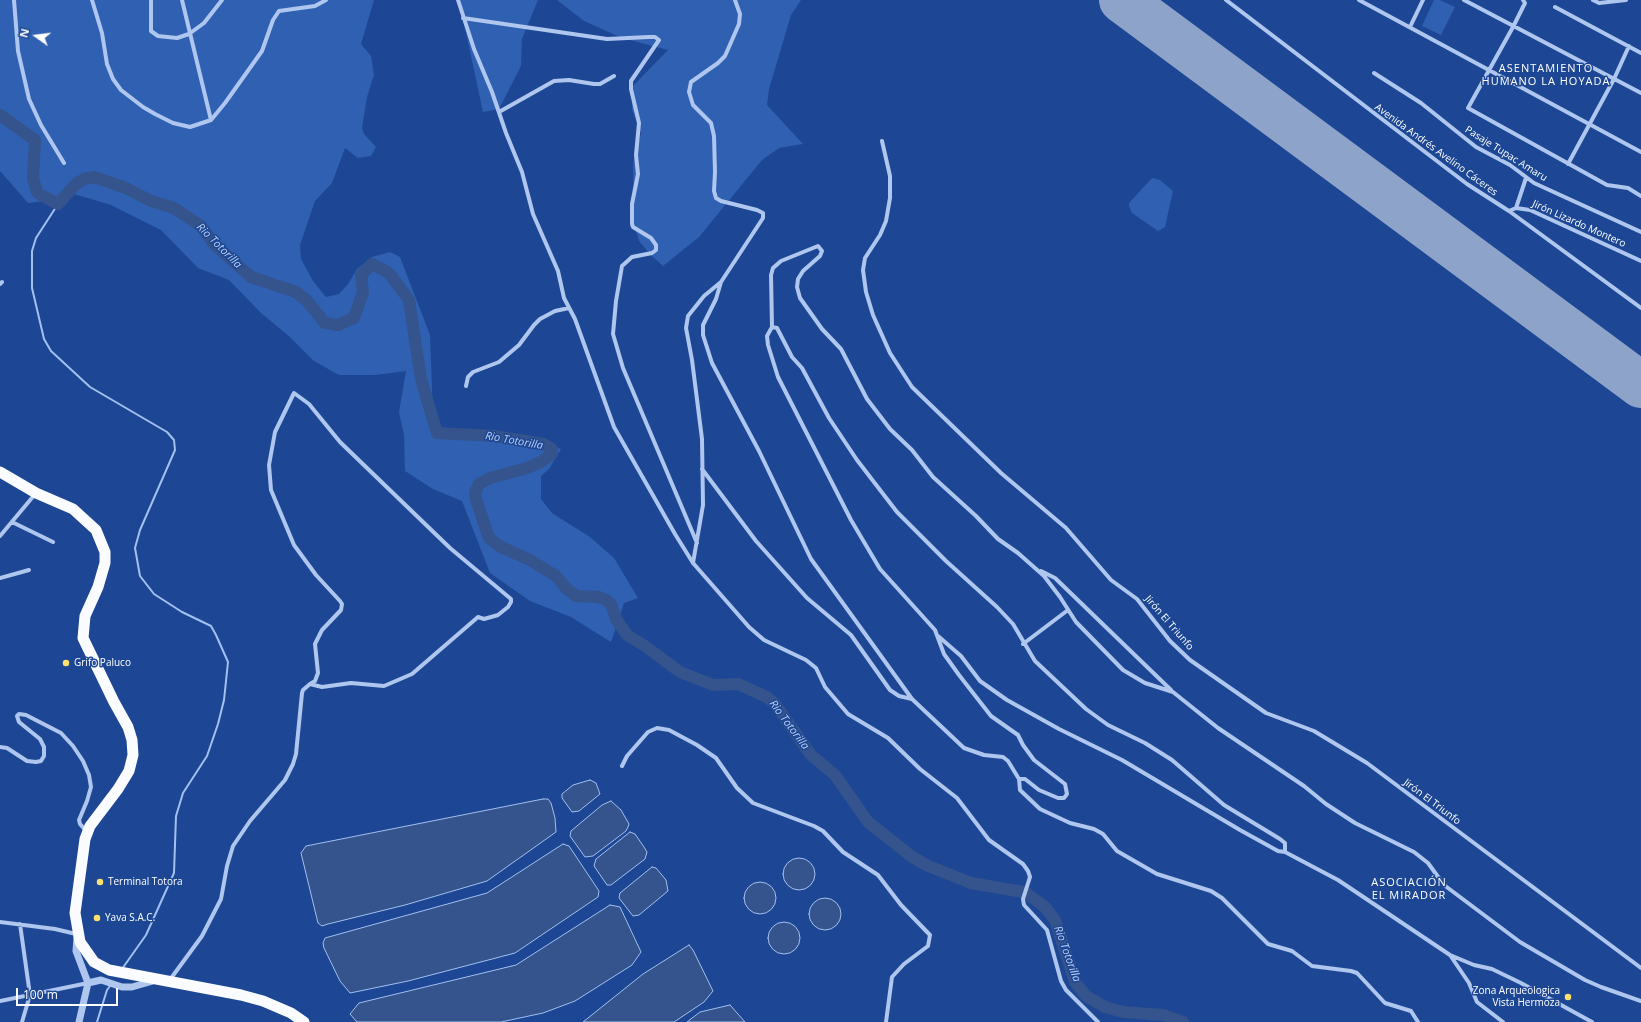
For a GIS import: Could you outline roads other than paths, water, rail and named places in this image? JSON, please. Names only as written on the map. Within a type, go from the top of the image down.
[{"type":"highway","points":[[0,472],[36,493],[73,509],[86,518],[102,540],[105,552],[105,564],[98,587],[85,616],[83,638],[114,702],[128,727],[132,740],[133,755],[129,771],[118,789],[90,826],[82,851],[75,913],[77,935],[84,949],[94,962],[109,970],[263,1001],[291,1013],[304,1022]]},
{"type":"street","points":[[14,0],[18,51],[29,99],[41,125],[64,163]]},
{"type":"street","points":[[92,0],[102,33],[107,64],[113,79],[121,90],[143,107],[182,126],[190,127],[211,120],[262,51],[273,20],[279,11],[315,6],[326,0]]},
{"type":"street","points":[[151,0],[151,31],[158,36],[177,38],[189,34],[204,23],[222,0]]},
{"type":"street","points":[[182,0],[211,120]]},
{"type":"street","points":[[458,0],[463,18],[522,172],[533,214],[558,271],[564,298],[614,427],[661,512],[693,563],[749,627],[764,640],[806,660],[816,668],[824,687],[848,714],[888,738],[920,769],[957,798],[989,840],[1023,864],[1028,871],[1030,878],[1024,889],[1022,899],[1024,905],[1047,930],[1061,981],[1066,990],[1098,1022]]},
{"type":"street","points":[[735,0],[740,14],[739,24],[725,56],[718,63],[691,82],[689,92],[693,105],[710,123],[713,131],[715,155],[714,191],[716,198],[721,202],[757,210],[763,213],[763,218],[722,282],[716,299],[703,325],[703,335],[712,363],[759,451],[811,559],[912,699],[964,748],[984,755],[1003,757],[1008,761],[1019,779],[1020,790],[1040,809],[1070,823],[1094,829],[1103,834],[1118,851],[1157,874],[1211,892],[1222,898],[1268,944],[1292,951],[1312,966],[1351,970],[1357,973],[1385,1003],[1411,1011],[1418,1022]]},
{"type":"street","name":"Avenida Andrés Avelino Cáceres","points":[[1226,0],[1461,180],[1509,212],[1641,308]]},
{"type":"street","points":[[1359,0],[1641,152]]},
{"type":"street","points":[[1410,27],[1422,0]]},
{"type":"street","points":[[1464,0],[1641,93]]},
{"type":"street","points":[[1523,0],[1525,3],[1513,27],[1468,108],[1607,185],[1628,188],[1641,196]]},
{"type":"street","points":[[1593,0],[1599,3],[1626,0]]},
{"type":"street","points":[[1555,7],[1641,53]]},
{"type":"street","points":[[463,18],[607,39],[655,37],[659,40],[631,81],[630,89],[639,123],[636,155],[638,174],[632,204],[632,224],[651,238],[656,245],[656,250],[652,253],[632,257],[622,266],[616,301],[613,334],[623,368],[697,543]]},
{"type":"street","points":[[1568,164],[1614,79],[1629,46]]},
{"type":"street","name":"Pasaje Tupac Amaru","points":[[1374,73],[1421,103],[1476,147],[1510,165],[1526,178],[1641,232]]},
{"type":"street","points":[[499,112],[554,81],[569,80],[600,84],[614,76]]},
{"type":"street","name":"Jirón El Triunfo","points":[[882,141],[890,176],[890,198],[886,221],[865,258],[863,276],[873,315],[890,353],[912,387],[1001,473],[1066,528],[1111,580],[1137,599],[1170,641],[1190,660],[1266,714],[1314,731],[1367,763],[1641,968]]},
{"type":"street","points":[[1516,208],[1526,178]]},
{"type":"street","name":"Jirón Lizardo Montero","points":[[1509,212],[1516,208],[1530,210],[1641,261]]},
{"type":"street","points":[[1019,779],[1025,779],[1039,790],[1058,798],[1064,798],[1067,794],[1065,784],[1034,760],[1018,735],[991,716],[944,654],[935,630],[880,569],[851,520],[778,377],[768,345],[768,336],[772,327],[771,275],[773,268],[781,261],[818,246],[822,251],[820,256],[803,271],[798,279],[797,287],[800,298],[822,329],[841,350],[867,399],[890,429],[912,450],[933,477],[976,516],[998,539],[1018,553],[1048,581],[1076,622],[1123,670],[1145,683],[1172,692]]},
{"type":"street","points":[[693,563],[703,505],[702,439],[692,360],[686,328],[688,316],[696,305],[704,296],[722,282]]},
{"type":"street","points":[[466,386],[468,377],[473,372],[500,362],[520,345],[540,318],[555,310],[569,308]]},
{"type":"street","points":[[772,327],[777,328],[792,357],[802,368],[829,418],[857,460],[897,512],[946,562],[997,607],[1013,624],[1035,661],[1086,709],[1108,725],[1145,743],[1172,760],[1224,805],[1280,838],[1285,843],[1285,852]]},
{"type":"street","points":[[0,1001],[101,980],[122,987],[132,987],[164,980],[202,936],[222,899],[227,866],[233,846],[250,821],[279,788],[293,764],[296,754],[302,693],[310,684],[316,680],[318,673],[315,644],[322,630],[341,610],[342,604],[301,556],[294,545],[271,490],[269,465],[275,432],[294,393],[309,404],[340,442],[450,548],[511,599],[508,607],[498,615],[484,619],[478,617],[412,674],[384,686],[351,683],[322,687],[310,684]]},
{"type":"street","points":[[702,469],[756,541],[807,598],[851,634],[890,690],[899,696],[912,699]]},
{"type":"street","points":[[0,536],[36,493]]},
{"type":"street","points":[[12,522],[53,542]]},
{"type":"street","points":[[0,578],[29,570]]},
{"type":"street","points":[[1036,570],[1055,578],[1172,692],[1218,728],[1304,786],[1349,820],[1414,852],[1428,863],[1444,885],[1520,942],[1596,985],[1640,1000]]},
{"type":"street","points":[[1024,644],[1068,610]]},
{"type":"street","points":[[938,636],[961,656],[980,681],[1007,700],[1059,729],[1122,760],[1240,830],[1338,880],[1450,955],[1474,965],[1492,969],[1592,1022]]},
{"type":"street","points":[[0,747],[7,748],[27,761],[41,761],[44,756],[44,747],[40,739],[19,722],[17,716],[19,714],[26,715],[61,733],[73,746],[83,761],[88,775],[91,787],[79,820],[80,824],[87,832]]},
{"type":"street","points":[[622,766],[627,756],[648,732],[657,728],[669,730],[697,745],[716,758],[738,788],[753,803],[814,826],[822,831],[843,852],[878,875],[901,905],[930,935],[928,946],[904,964],[892,977],[886,1022]]},
{"type":"street","points":[[0,922],[55,929],[77,935],[76,951],[88,983],[79,1022]]},
{"type":"street","points":[[20,924],[30,995],[22,1022]]},
{"type":"street","points":[[1450,955],[1469,983],[1477,1002],[1503,1022]]},
{"type":"waterway","name":"Rio Totorilla","points":[[0,115],[35,140],[33,178],[37,192],[41,195],[58,204],[76,184],[84,179],[94,177],[126,188],[151,201],[174,208],[201,226],[214,244],[251,277],[296,292],[307,301],[325,323],[338,325],[354,318],[363,292],[361,275],[372,264],[389,273],[409,300],[421,379],[437,433],[494,436],[544,444],[552,449],[552,454],[541,462],[527,468],[490,478],[479,484],[475,493],[476,499],[489,538],[499,546],[530,560],[556,576],[566,588],[576,596],[599,597],[606,600],[611,604],[616,619],[627,635],[645,646],[680,672],[713,685],[738,684],[767,697],[775,704],[811,755],[835,775],[868,822],[911,856],[926,865],[971,883],[1023,892]]},
{"type":"waterway","points":[[58,204],[36,238],[32,251],[32,288],[44,339],[51,351],[90,387],[167,432],[174,440],[175,450],[140,530],[135,548],[140,576],[154,594],[182,612],[211,626],[228,662],[224,700],[218,724],[207,756],[183,793],[176,816],[174,873],[146,935],[122,969]]},
{"type":"waterway","name":"Rio Totorilla","points":[[1025,892],[1045,907],[1055,920],[1075,982],[1086,996],[1105,1007],[1123,1012],[1163,1015],[1183,1022]]},
{"type":"waterway","points":[[97,1022],[107,990],[110,986]]},
{"type":"place","name":"Grifo Paluco","points":[[66,663]]},
{"type":"place","name":"Terminal Totora","points":[[100,882]]},
{"type":"place","name":"Yava S.A.C.","points":[[97,918]]},
{"type":"place","name":"Zona Arqueologica Vista Hermoza","points":[[1568,997]]},
{"type":"district","name":"ASENTAMIENTO HUMANO LA HOYADA","points":[[1546,75]]},
{"type":"district","name":"ASOCIACIÓN EL MIRADOR","points":[[1409,889]]}]
